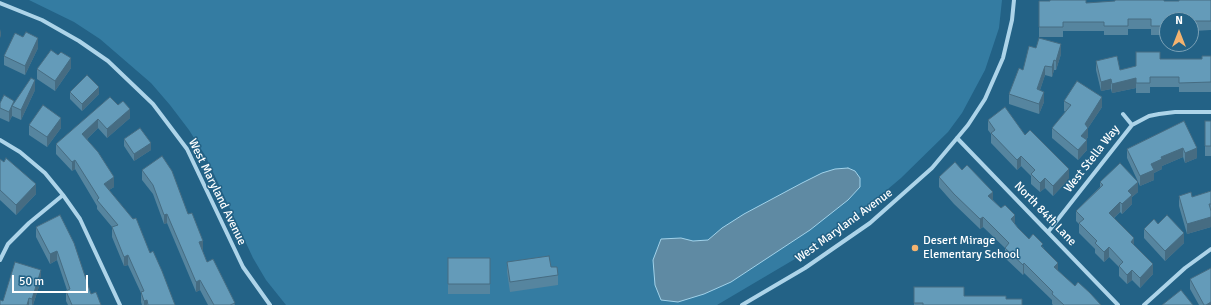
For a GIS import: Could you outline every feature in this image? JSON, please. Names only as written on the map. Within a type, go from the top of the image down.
[{"type":"street","name":"West Maryland Avenue","points":[[742,305],[805,268],[870,223],[917,183],[957,138],[985,99],[998,70],[1007,41],[1014,0]]},
{"type":"street","name":"West Maryland Avenue","points":[[0,3],[42,20],[79,41],[108,61],[153,104],[187,150],[243,267],[270,305]]},
{"type":"street","name":"West Stella Way","points":[[1048,232],[1132,126],[1149,116],[1159,114],[1175,112],[1211,112]]},
{"type":"street","points":[[1123,114],[1132,126]]},
{"type":"street","name":"North 84th Lane","points":[[957,138],[1118,305]]},
{"type":"street","points":[[0,140],[20,152],[45,173],[63,195],[80,219],[120,305]]},
{"type":"street","points":[[0,260],[8,244],[29,223],[63,195]]},
{"type":"street","points":[[1144,305],[1186,268],[1211,249]]},
{"type":"shaded area","points":[[29,0],[1002,0],[999,28],[985,70],[962,113],[948,132],[901,178],[862,211],[800,256],[717,305],[286,305],[266,280],[253,258],[206,157],[189,130],[170,105],[151,83],[100,39],[74,22]]},
{"type":"shaded area","points":[[848,168],[855,171],[860,178],[860,187],[848,200],[810,230],[731,282],[704,294],[678,302],[661,300],[655,285],[653,260],[661,239],[681,238],[693,241],[708,240],[722,228],[744,214],[802,183],[822,173],[835,169]]},
{"type":"building","points":[[1086,0],[1086,3],[1115,0],[1211,0],[1211,21],[1199,21],[1199,12],[1159,12],[1159,26],[1151,26],[1151,19],[1128,19],[1128,26],[1104,26],[1104,22],[1063,22],[1063,27],[1039,27],[1039,1]]},
{"type":"building","points":[[26,32],[38,38],[25,66],[4,56],[15,33],[23,37]]},
{"type":"building","points":[[1039,38],[1061,44],[1056,61],[1054,60],[1052,67],[1045,66],[1037,89],[1044,92],[1039,104],[1009,94],[1019,68],[1023,70],[1029,46],[1036,48]]},
{"type":"building","points":[[51,50],[58,55],[61,52],[71,58],[55,81],[37,69]]},
{"type":"building","points":[[1136,52],[1160,52],[1160,59],[1202,59],[1202,56],[1211,56],[1211,82],[1179,83],[1179,77],[1150,77],[1150,83],[1136,83],[1136,78],[1112,84],[1111,79],[1101,82],[1096,61],[1117,56],[1120,70],[1136,66]]},
{"type":"building","points":[[87,75],[99,87],[82,104],[70,92]]},
{"type":"building","points":[[31,78],[35,80],[21,110],[12,106]]},
{"type":"building","points":[[1077,81],[1102,97],[1085,124],[1088,128],[1081,136],[1087,140],[1078,150],[1052,128],[1071,105],[1064,101]]},
{"type":"building","points":[[4,95],[14,101],[9,112],[0,108],[0,103]]},
{"type":"building","points":[[110,97],[118,105],[123,101],[130,109],[107,129],[98,119],[82,134],[98,152],[114,177],[104,184],[133,219],[136,218],[150,253],[153,251],[162,271],[175,305],[148,305],[147,300],[144,301],[141,292],[144,291],[128,255],[124,257],[112,227],[118,225],[97,200],[99,198],[75,160],[72,162],[56,144]]},
{"type":"building","points":[[43,105],[61,118],[47,137],[29,125]]},
{"type":"building","points":[[1005,107],[1025,135],[1030,130],[1069,169],[1053,186],[1045,178],[1040,183],[1031,174],[1035,170],[1021,156],[1017,160],[991,133],[995,130],[988,120]]},
{"type":"building","points":[[1184,121],[1197,148],[1185,153],[1183,148],[1161,157],[1162,159],[1151,164],[1154,170],[1140,176],[1127,149]]},
{"type":"building","points":[[1205,121],[1211,121],[1211,146],[1205,146]]},
{"type":"building","points":[[140,128],[151,143],[134,154],[124,139]]},
{"type":"building","points":[[162,156],[172,171],[188,214],[192,213],[203,241],[199,242],[207,262],[213,259],[235,303],[230,305],[214,305],[200,280],[196,282],[167,214],[164,215],[153,185],[142,170]]},
{"type":"building","points":[[6,158],[36,184],[16,205],[0,190],[0,159],[4,162]]},
{"type":"building","points":[[955,162],[962,170],[967,165],[993,192],[988,196],[1001,208],[1005,205],[1015,215],[1011,219],[1018,228],[1029,239],[1033,234],[1043,244],[1041,246],[1058,263],[1054,267],[1075,286],[1078,282],[1101,305],[1064,305],[1024,263],[1023,265],[1005,248],[1009,243],[983,217],[980,219],[939,177]]},
{"type":"building","points":[[1120,163],[1138,182],[1128,191],[1132,195],[1122,204],[1120,202],[1109,213],[1134,238],[1131,242],[1153,264],[1140,278],[1132,270],[1127,275],[1119,266],[1123,262],[1109,247],[1104,252],[1095,243],[1097,241],[1079,223],[1084,219],[1076,211],[1103,185],[1100,182]]},
{"type":"building","points":[[1211,191],[1211,204],[1209,204],[1211,217],[1187,224],[1179,196],[1191,192],[1192,197]]},
{"type":"building","points":[[60,215],[74,243],[91,294],[96,292],[101,305],[72,305],[66,291],[70,289],[57,251],[50,254],[36,227]]},
{"type":"building","points":[[1167,215],[1184,233],[1165,251],[1144,229],[1154,219],[1158,224]]},
{"type":"building","points":[[549,256],[551,267],[557,267],[558,275],[510,282],[507,262]]},
{"type":"building","points":[[448,258],[490,258],[490,284],[448,284]]},
{"type":"building","points":[[15,262],[41,270],[32,299],[29,298],[27,305],[0,305],[0,300],[3,301]]},
{"type":"building","points":[[1211,268],[1211,302],[1204,305],[1190,279]]},
{"type":"building","points":[[914,287],[964,287],[964,296],[1006,296],[1006,299],[1022,299],[1022,305],[923,305],[923,303],[914,303]]},
{"type":"building","points":[[1181,290],[1193,305],[1162,305]]},
{"type":"place","name":"Desert Mirage Elementary School","points":[[915,248]]}]
